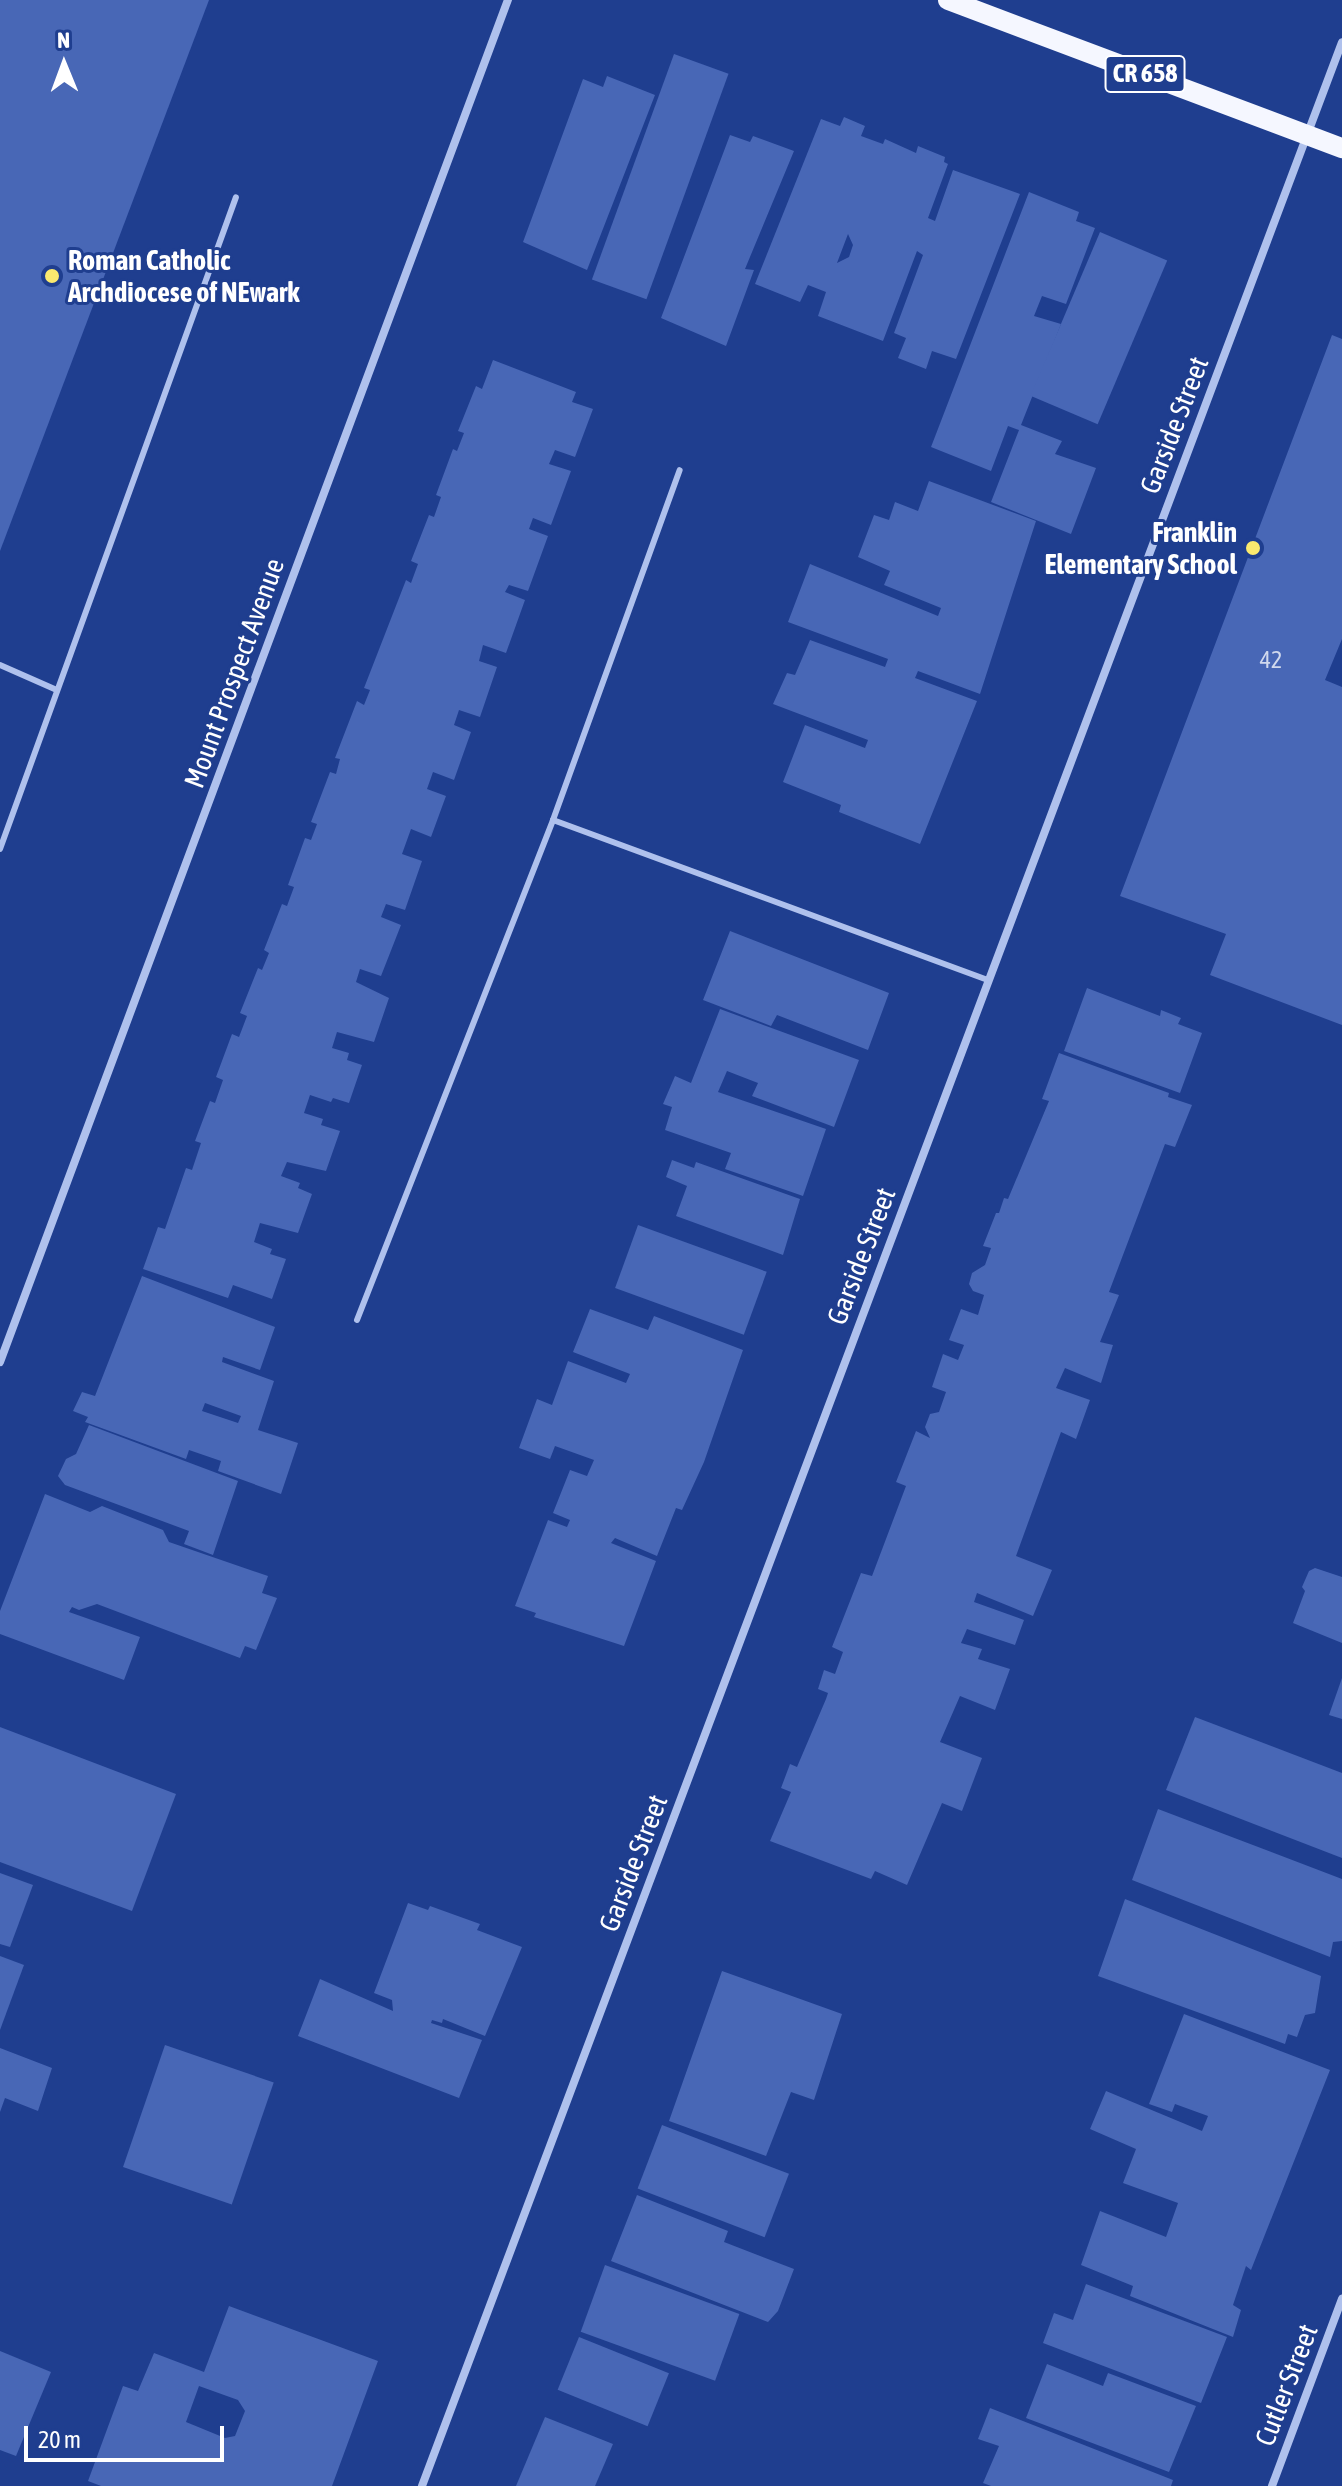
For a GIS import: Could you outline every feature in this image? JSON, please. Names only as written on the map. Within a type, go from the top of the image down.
[{"type":"main road","name":"CR 658","points":[[948,0],[1342,148]]},
{"type":"street","name":"Mount Prospect Avenue","points":[[0,1362],[508,0]]},
{"type":"street","name":"Garside Street","points":[[422,2486],[1342,42]]},
{"type":"street","name":"Cutler Street","points":[[1272,2486],[1342,2299]]},
{"type":"lane","points":[[0,849],[236,197]]},
{"type":"lane","points":[[357,1320],[553,820],[680,470]]},
{"type":"lane","points":[[0,665],[57,690]]},
{"type":"lane","points":[[553,820],[989,980]]},
{"type":"building","name":"Roman Catholic Archdiocese of NEwark","points":[[0,0],[209,0],[0,551]]},
{"type":"building","points":[[674,54],[729,74],[646,299],[592,280]]},
{"type":"building","points":[[607,76],[655,95],[587,270],[523,242],[583,79],[603,87]]},
{"type":"building","points":[[844,117],[865,126],[861,136],[883,144],[885,139],[916,153],[918,146],[945,157],[944,162],[948,164],[928,218],[935,221],[953,170],[1020,194],[956,359],[932,351],[926,369],[898,358],[906,338],[894,333],[923,255],[917,251],[883,341],[818,316],[826,292],[808,285],[800,302],[755,284],[821,119],[840,126]],"holes":[[[848,234],[853,245],[849,257],[837,263]]]},
{"type":"building","points":[[730,135],[750,142],[753,136],[794,151],[745,269],[754,270],[726,346],[661,318]]},
{"type":"building","points":[[1029,192],[1079,212],[1076,221],[1095,228],[1066,304],[1042,296],[1034,316],[1061,324],[1021,425],[1062,441],[1055,454],[1096,468],[1071,534],[991,502],[1019,430],[1008,426],[991,471],[931,447]]},
{"type":"building","points":[[1100,232],[1167,261],[1098,424],[1030,396]]},
{"type":"building","name":"Franklin Elementary School","points":[[1332,335],[1342,339],[1342,639],[1325,680],[1342,687],[1342,1025],[1210,975],[1226,934],[1120,896]]},
{"type":"building","points":[[493,360],[576,392],[572,402],[593,409],[575,457],[555,450],[549,464],[571,471],[551,525],[533,518],[529,529],[548,536],[528,591],[509,585],[505,592],[525,600],[506,653],[483,645],[479,661],[497,667],[480,717],[459,710],[454,725],[471,732],[454,780],[433,772],[427,789],[446,796],[431,837],[411,829],[402,854],[422,861],[405,910],[386,904],[381,917],[401,925],[381,976],[360,969],[356,982],[389,998],[374,1042],[337,1032],[332,1048],[349,1053],[347,1060],[362,1065],[349,1103],[333,1098],[331,1102],[310,1095],[304,1113],[323,1119],[321,1125],[340,1131],[326,1171],[287,1162],[281,1176],[300,1183],[298,1188],[312,1194],[298,1233],[260,1223],[254,1242],[272,1249],[270,1254],[286,1259],[272,1299],[233,1285],[228,1298],[143,1269],[158,1227],[165,1229],[186,1168],[192,1170],[201,1143],[195,1141],[210,1101],[215,1103],[223,1080],[216,1077],[232,1034],[239,1037],[247,1016],[240,1013],[258,968],[262,970],[269,953],[264,950],[282,904],[287,906],[294,887],[288,885],[305,838],[311,840],[317,824],[311,822],[330,772],[336,774],[340,759],[335,758],[357,701],[364,705],[370,690],[364,688],[406,580],[411,583],[418,564],[411,561],[429,515],[434,517],[441,497],[436,495],[453,449],[457,451],[464,433],[458,431],[476,386],[482,389]]},
{"type":"building","points":[[929,481],[1036,521],[980,694],[918,671],[915,678],[977,701],[920,844],[839,812],[841,805],[783,782],[805,725],[865,748],[868,740],[773,704],[787,673],[795,675],[810,640],[885,667],[888,659],[788,622],[810,564],[938,616],[941,608],[884,585],[890,571],[858,557],[874,515],[889,520],[895,502],[918,511]]},
{"type":"building","points":[[730,931],[889,993],[868,1050],[777,1015],[771,1026],[703,1000]]},
{"type":"building","points":[[1087,988],[1160,1016],[1161,1010],[1181,1018],[1178,1024],[1202,1033],[1180,1093],[1064,1051]]},
{"type":"building","points":[[720,1009],[859,1060],[834,1127],[752,1096],[758,1083],[727,1071],[718,1092],[826,1129],[803,1196],[725,1169],[731,1153],[665,1130],[672,1107],[663,1104],[675,1076],[691,1083]]},
{"type":"building","points":[[1059,1053],[1169,1093],[1168,1097],[1192,1105],[1175,1147],[1165,1144],[1109,1292],[1119,1295],[1100,1342],[1113,1345],[1101,1383],[1065,1368],[1056,1388],[1090,1400],[1076,1439],[1061,1432],[1016,1556],[1052,1570],[1033,1616],[977,1593],[974,1602],[1024,1620],[1015,1645],[967,1629],[961,1643],[982,1649],[978,1659],[1010,1669],[995,1710],[960,1696],[940,1742],[982,1758],[962,1811],[942,1803],[907,1885],[875,1871],[871,1879],[770,1841],[791,1792],[781,1788],[790,1764],[797,1767],[826,1699],[828,1693],[818,1689],[824,1670],[835,1674],[843,1652],[832,1647],[861,1573],[872,1576],[906,1486],[896,1482],[916,1431],[930,1438],[925,1427],[930,1414],[939,1412],[946,1392],[932,1387],[943,1354],[958,1360],[964,1345],[949,1340],[961,1309],[978,1315],[984,1295],[973,1291],[969,1284],[972,1273],[985,1265],[991,1248],[983,1246],[996,1213],[999,1213],[1004,1198],[1008,1199],[1049,1101],[1042,1099]]},
{"type":"building","points":[[672,1160],[694,1168],[696,1162],[800,1199],[783,1255],[676,1216],[687,1186],[666,1177]]},
{"type":"building","points":[[638,1225],[767,1272],[744,1335],[615,1288]]},
{"type":"building","points":[[142,1276],[275,1327],[260,1370],[223,1357],[222,1362],[274,1381],[258,1430],[298,1443],[281,1494],[218,1471],[221,1461],[189,1450],[186,1459],[85,1422],[88,1417],[73,1411],[82,1392],[95,1396]],"holes":[[[205,1403],[241,1416],[238,1423],[202,1411]]]},
{"type":"building","points":[[590,1309],[648,1330],[654,1316],[743,1350],[704,1462],[682,1510],[676,1508],[657,1556],[615,1538],[611,1543],[656,1561],[624,1646],[534,1617],[536,1613],[515,1606],[548,1520],[567,1527],[570,1520],[553,1513],[570,1470],[587,1476],[594,1460],[555,1446],[550,1459],[519,1448],[537,1399],[552,1405],[568,1361],[626,1383],[630,1374],[573,1352]]},
{"type":"building","points":[[89,1425],[238,1481],[213,1555],[184,1544],[189,1531],[65,1485],[58,1476],[66,1459],[76,1454]]},
{"type":"building","points":[[45,1494],[90,1512],[102,1506],[163,1530],[169,1542],[268,1576],[262,1593],[277,1598],[256,1650],[245,1646],[240,1658],[97,1604],[79,1610],[72,1607],[69,1612],[140,1637],[124,1680],[0,1634],[0,1611]]},
{"type":"building","points":[[1315,1568],[1342,1577],[1342,1643],[1293,1623],[1305,1591],[1302,1587],[1309,1571]]},
{"type":"building","points":[[1342,1678],[1342,1719],[1329,1715]]},
{"type":"building","points":[[1195,1717],[1342,1773],[1342,1858],[1166,1790]]},
{"type":"building","points":[[0,1727],[176,1794],[132,1911],[0,1862]]},
{"type":"building","points":[[1158,1809],[1342,1879],[1342,1941],[1333,1942],[1330,1957],[1132,1880]]},
{"type":"building","points":[[0,1873],[33,1885],[10,1947],[0,1944]]},
{"type":"building","points":[[1125,1899],[1321,1976],[1315,2013],[1305,2015],[1297,2037],[1288,2034],[1285,2044],[1098,1976]]},
{"type":"building","points":[[408,1903],[428,1910],[430,1906],[480,1924],[477,1930],[522,1947],[485,2036],[443,2019],[442,2023],[432,2020],[431,2023],[482,2040],[459,2098],[298,2036],[320,1979],[393,2011],[392,2000],[374,1993]]},
{"type":"building","points":[[0,1956],[24,1965],[0,2030]]},
{"type":"building","points":[[722,1971],[842,2014],[814,2100],[791,2092],[766,2156],[669,2121]]},
{"type":"building","points":[[1184,2014],[1330,2070],[1251,2270],[1246,2266],[1233,2305],[1241,2310],[1233,2337],[1130,2296],[1133,2286],[1081,2265],[1100,2211],[1166,2237],[1178,2203],[1123,2183],[1136,2149],[1090,2129],[1106,2091],[1202,2131],[1208,2116],[1175,2104],[1172,2112],[1149,2104]]},
{"type":"building","points":[[165,2045],[274,2082],[232,2204],[123,2167]]},
{"type":"building","points":[[0,2048],[52,2068],[38,2111],[5,2098],[0,2112]]},
{"type":"building","points":[[662,2125],[789,2174],[765,2237],[638,2188]]},
{"type":"building","points":[[637,2195],[728,2231],[724,2242],[794,2269],[778,2311],[768,2322],[611,2261]]},
{"type":"building","points":[[605,2265],[739,2314],[715,2381],[581,2332]]},
{"type":"building","points":[[1086,2284],[1227,2337],[1201,2403],[1043,2343],[1054,2313],[1073,2320]]},
{"type":"building","points":[[229,2306],[378,2361],[332,2486],[101,2486],[88,2481],[123,2386],[138,2391],[154,2353],[204,2372]],"holes":[[[199,2386],[238,2400],[245,2411],[235,2436],[225,2438],[186,2422]]]},
{"type":"building","points":[[579,2337],[669,2373],[648,2426],[558,2390]]},
{"type":"building","points":[[0,2351],[51,2372],[16,2456],[0,2450]]},
{"type":"building","points":[[1047,2364],[1103,2386],[1108,2373],[1196,2406],[1169,2472],[1026,2418]]},
{"type":"building","points":[[990,2408],[1173,2480],[1171,2486],[991,2486],[983,2483],[999,2446],[978,2439]]},
{"type":"building","points":[[545,2417],[613,2444],[595,2486],[516,2486]]},
{"type":"place","name":"Roman Catholic Archdiocese of NEwark","points":[[52,276]]},
{"type":"place","name":"Franklin Elementary School","points":[[1253,548]]}]
